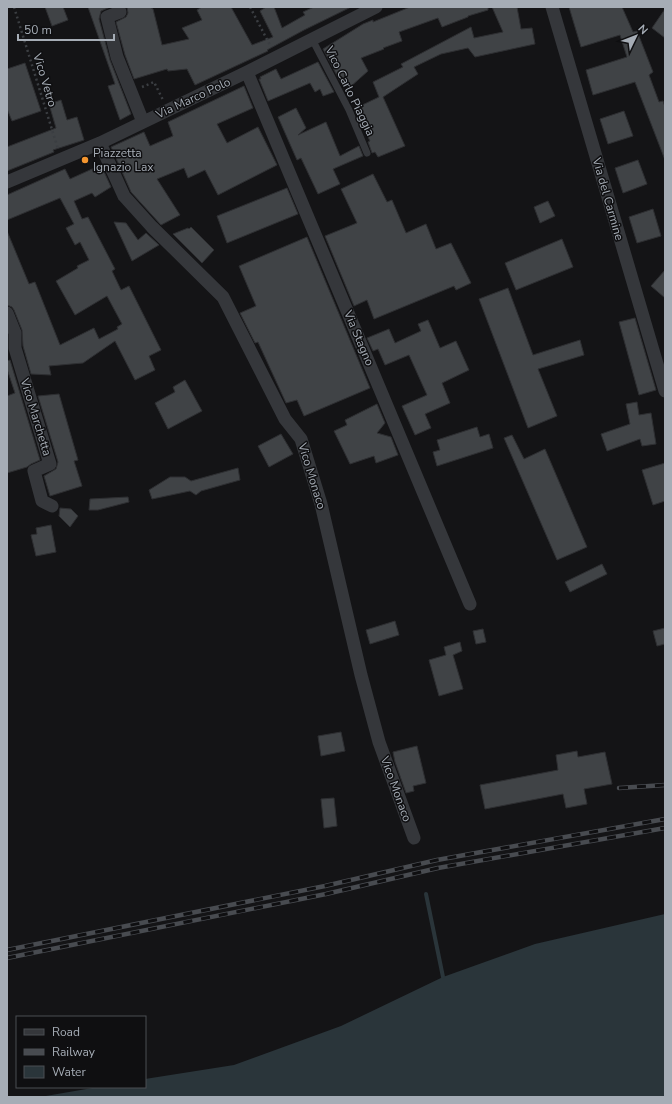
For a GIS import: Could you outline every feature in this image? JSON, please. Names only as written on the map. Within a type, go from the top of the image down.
[{"type":"street","points":[[118,7],[120,12],[107,17],[117,57],[144,122]]},
{"type":"street","name":"Via Marco Polo","points":[[7,182],[100,143],[278,57],[376,7]]},
{"type":"street","name":"Via del Carmine","points":[[552,7],[665,391]]},
{"type":"street","name":"Via Stagno","points":[[247,72],[470,604]]},
{"type":"street","name":"Vico Monaco","points":[[100,143],[124,196],[152,227],[223,296],[285,418],[301,439],[321,504],[365,690],[380,742],[414,838]]},
{"type":"street","name":"Vico Marchetta","points":[[7,313],[15,333],[15,348],[50,464],[34,471],[42,501],[52,506]]},
{"type":"lane","name":"Vico Carlo Piaggia","points":[[312,39],[349,110],[367,153]]},
{"type":"path","name":"Vico Vetro","points":[[14,7],[61,159]]},
{"type":"path","points":[[250,7],[278,57]]},
{"type":"path","points":[[131,91],[154,82],[163,99]]},
{"type":"water","points":[[665,914],[665,1097],[40,1097],[92,1088],[146,1088],[146,1079],[234,1065],[341,1026],[443,977],[535,944]]},
{"type":"building","points":[[45,7],[63,7],[68,20],[52,26]]},
{"type":"building","points":[[88,7],[110,7],[101,11],[99,19],[110,60],[131,114],[120,120],[108,86],[115,84]]},
{"type":"building","points":[[127,7],[150,7],[153,9],[162,45],[189,39],[182,28],[202,20],[197,10],[202,7],[231,7],[252,45],[273,37],[260,11],[266,7],[274,7],[282,28],[305,15],[303,12],[314,7],[351,7],[304,30],[267,50],[268,51],[195,85],[187,69],[168,71],[167,69],[134,79],[125,55],[116,22],[126,17],[128,13]]},
{"type":"building","points":[[410,7],[488,7],[488,10],[468,16],[442,27],[438,18],[399,32],[402,41],[361,58],[368,71],[349,88],[347,85],[343,87],[323,49],[363,24],[373,20],[373,22]]},
{"type":"building","points":[[492,7],[517,7],[521,29],[532,28],[535,44],[475,57],[468,48],[441,54],[414,67],[418,74],[383,97],[405,146],[378,157],[375,152],[372,153],[368,142],[370,141],[354,109],[379,97],[373,82],[403,67],[401,64],[471,27],[474,38],[503,32]]},
{"type":"building","points":[[569,7],[622,7],[633,32],[637,31],[653,72],[649,75],[659,102],[663,101],[665,107],[665,160],[635,82],[593,95],[586,70],[627,57],[620,35],[581,47]]},
{"type":"building","points":[[665,9],[665,38],[652,28]]},
{"type":"building","points":[[318,62],[334,92],[323,96],[320,89],[315,92],[310,83],[268,101],[259,79],[261,79],[260,77],[276,69],[281,79]]},
{"type":"building","points":[[25,63],[41,111],[12,121],[7,109],[7,69]]},
{"type":"building","points":[[244,86],[253,108],[217,124],[227,143],[258,127],[277,165],[218,195],[205,170],[188,178],[184,168],[157,179],[180,215],[161,225],[131,192],[111,147],[144,132],[150,146],[173,136],[168,122]]},
{"type":"building","points":[[61,100],[67,120],[77,117],[84,140],[53,150],[54,152],[7,171],[7,147],[56,128],[49,104]]},
{"type":"building","points":[[296,108],[306,128],[298,135],[326,122],[340,156],[359,146],[363,156],[333,169],[340,184],[318,194],[301,158],[297,160],[278,117]]},
{"type":"building","points":[[624,111],[633,136],[608,144],[600,119]]},
{"type":"building","points":[[638,160],[647,184],[623,193],[615,168]]},
{"type":"building","points":[[101,165],[111,187],[95,197],[92,193],[74,201],[82,219],[88,217],[115,269],[112,271],[121,290],[129,286],[161,350],[149,356],[155,370],[135,380],[115,341],[83,363],[49,366],[51,375],[31,374],[23,346],[22,330],[14,310],[12,307],[7,305],[7,231],[29,284],[35,282],[60,345],[94,328],[99,339],[118,329],[117,327],[122,324],[107,296],[75,315],[56,281],[78,268],[77,266],[89,260],[80,242],[75,245],[66,228],[74,224],[60,198],[7,220],[7,195],[65,169],[70,179]]},
{"type":"building","points":[[373,174],[387,202],[392,200],[406,233],[426,224],[436,249],[451,243],[471,283],[456,290],[454,286],[374,319],[367,300],[354,306],[325,236],[357,223],[341,189]]},
{"type":"building","points":[[287,188],[298,214],[227,243],[217,216]]},
{"type":"building","points":[[548,201],[555,216],[540,223],[534,207]]},
{"type":"building","points":[[653,209],[661,236],[637,243],[629,217]]},
{"type":"building","points":[[114,222],[126,223],[138,240],[146,233],[159,245],[132,261]]},
{"type":"building","points":[[191,227],[214,250],[202,263],[173,234]]},
{"type":"building","points":[[307,237],[370,388],[304,416],[297,400],[286,403],[258,342],[255,343],[240,313],[256,306],[239,266]]},
{"type":"building","points":[[562,239],[573,267],[516,290],[505,263]]},
{"type":"building","points":[[665,270],[665,298],[651,286]]},
{"type":"building","points":[[508,288],[533,355],[580,340],[584,355],[538,369],[557,416],[528,428],[479,299]]},
{"type":"building","points":[[635,318],[656,390],[639,395],[619,322]]},
{"type":"building","points":[[428,320],[440,348],[456,341],[469,370],[442,383],[450,403],[425,414],[431,428],[415,435],[402,406],[427,395],[409,355],[385,365],[378,349],[373,351],[367,338],[389,329],[395,343],[421,331],[418,324]]},
{"type":"building","points":[[10,360],[40,460],[27,467],[7,473],[7,396],[15,393],[7,369],[7,361]]},
{"type":"building","points":[[185,380],[202,411],[168,429],[155,403],[175,392],[173,387]]},
{"type":"building","points":[[59,394],[78,460],[74,461],[82,486],[50,496],[44,476],[56,469],[58,462],[38,396]]},
{"type":"building","points":[[637,402],[639,415],[651,413],[656,444],[642,446],[640,439],[607,451],[601,434],[630,424],[626,404]]},
{"type":"building","points":[[377,404],[385,423],[377,433],[391,437],[398,455],[376,463],[374,456],[350,464],[334,431],[347,425],[345,420]]},
{"type":"building","points":[[477,427],[480,437],[489,434],[493,448],[437,466],[433,452],[440,450],[437,440]]},
{"type":"building","points":[[281,434],[293,454],[269,467],[258,446]]},
{"type":"building","points":[[512,435],[524,459],[545,449],[587,547],[557,560],[504,438]]},
{"type":"building","points":[[665,463],[665,501],[653,505],[642,470]]},
{"type":"building","points":[[238,468],[240,480],[201,491],[196,495],[190,491],[152,499],[149,490],[170,477],[185,477],[191,481]]},
{"type":"building","points":[[128,497],[129,502],[98,510],[89,510],[90,499]]},
{"type":"building","points":[[60,508],[71,509],[78,516],[70,527],[59,516]]},
{"type":"building","points":[[51,525],[56,552],[36,556],[31,535],[37,534],[36,528]]},
{"type":"building","points":[[602,564],[607,574],[570,592],[565,582]]},
{"type":"building","points":[[395,621],[399,635],[370,644],[366,630]]},
{"type":"building","points":[[665,628],[665,644],[657,646],[653,631]]},
{"type":"building","points":[[483,629],[486,642],[476,644],[473,631]]},
{"type":"building","points":[[460,642],[462,651],[453,655],[463,689],[439,696],[429,660],[446,655],[444,647]]},
{"type":"building","points":[[341,732],[345,751],[321,756],[318,736]]},
{"type":"building","points":[[417,746],[426,783],[413,786],[414,791],[406,793],[393,752]]},
{"type":"building","points":[[577,751],[578,757],[605,752],[612,784],[584,789],[587,804],[566,808],[563,794],[485,809],[480,785],[558,770],[556,755]]},
{"type":"building","points":[[334,798],[337,826],[324,828],[321,799]]},
{"type":"waterway","points":[[426,894],[443,977]]},
{"type":"railway","points":[[619,788],[665,785]]},
{"type":"railway","points":[[7,950],[325,886],[437,860],[665,819]]},
{"type":"railway","points":[[7,958],[326,894],[438,868],[665,828]]},
{"type":"place","name":"Piazzetta Ignazio Lax","points":[[85,160]]}]
